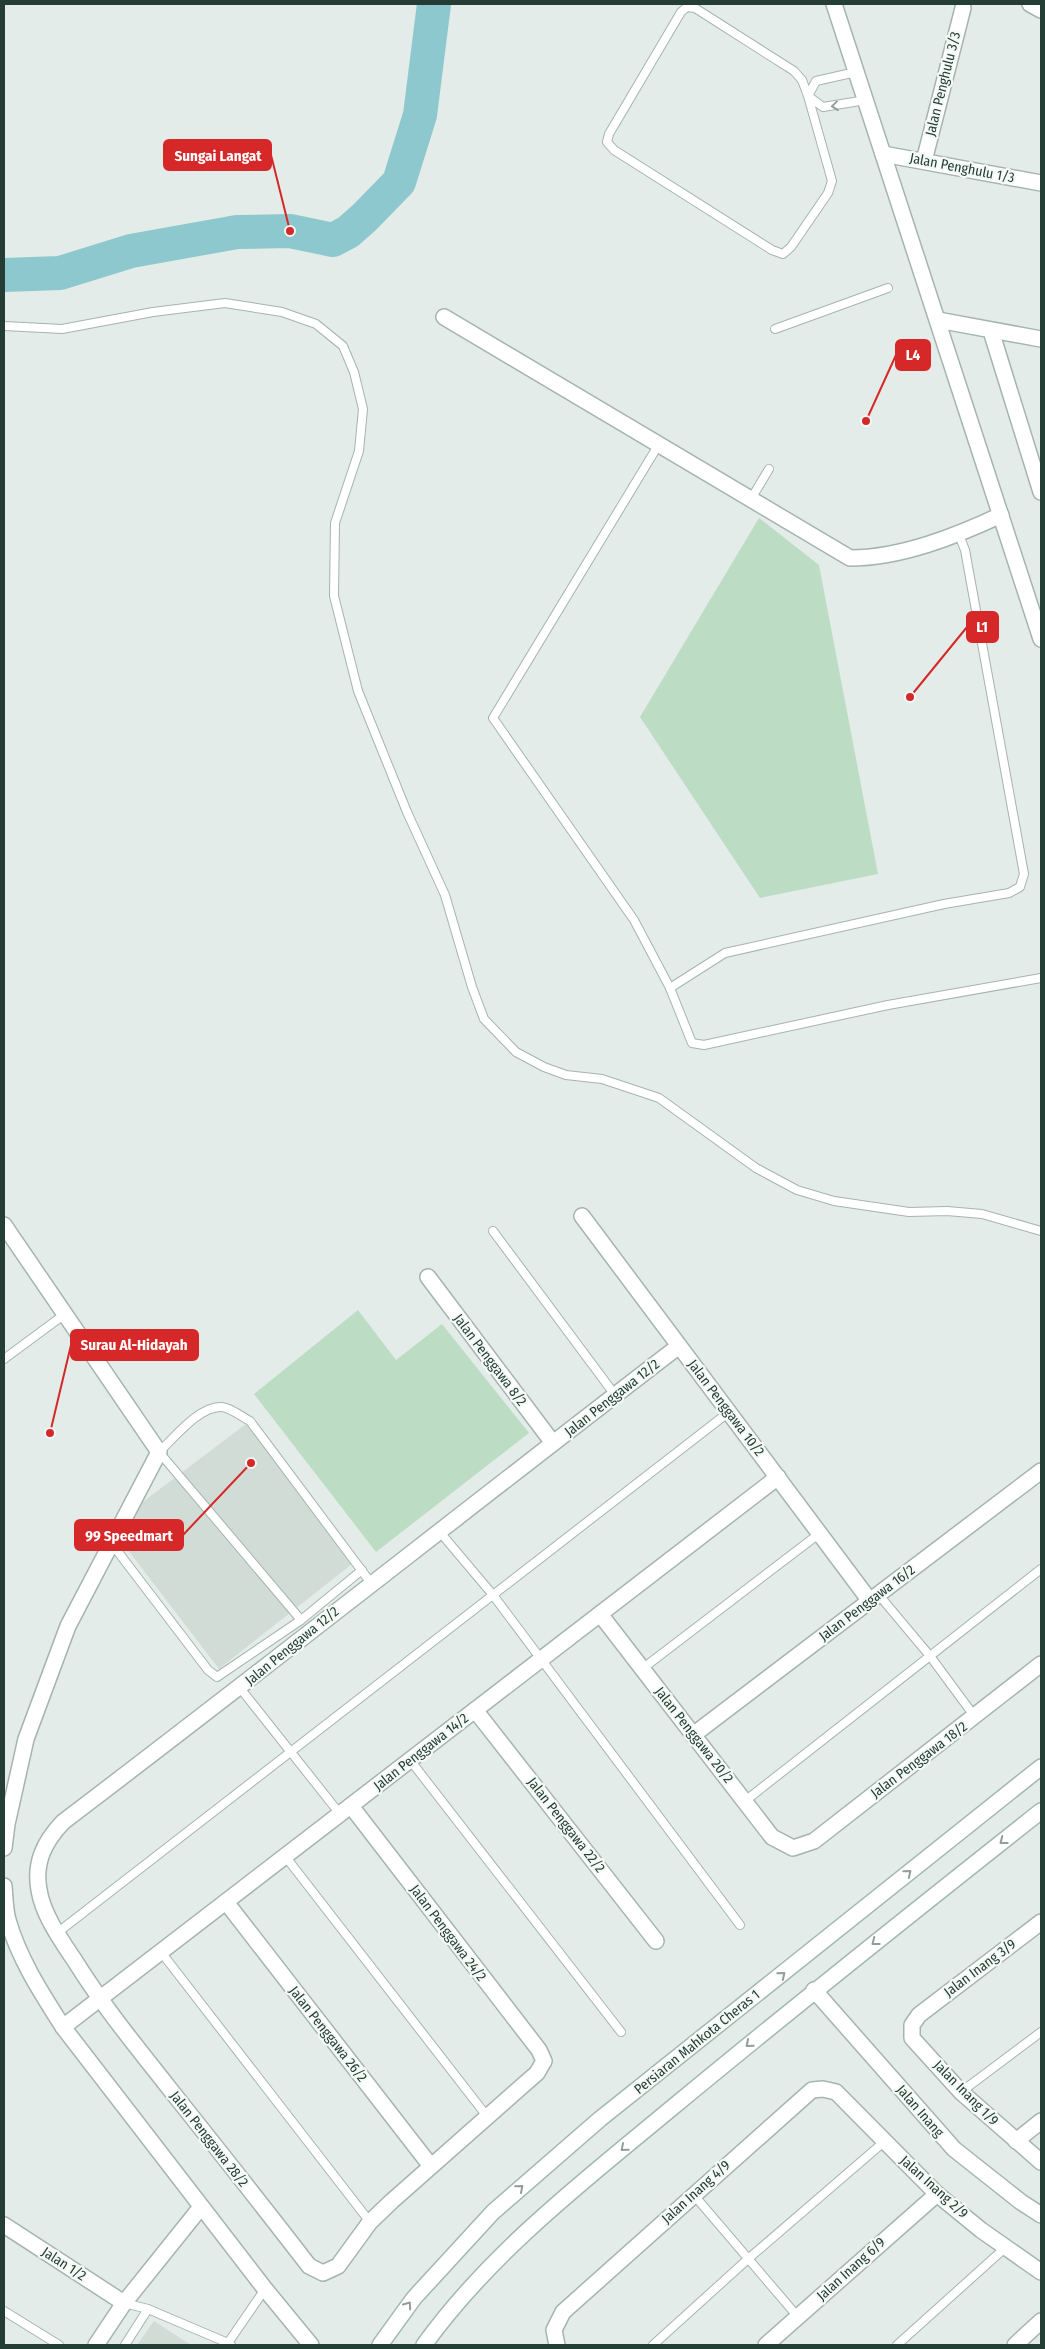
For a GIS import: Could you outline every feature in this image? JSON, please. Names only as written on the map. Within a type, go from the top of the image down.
[{"type":"street","points":[[834,4],[1041,639]]},
{"type":"street","points":[[1030,4],[1041,10]]},
{"type":"street","name":"Jalan Penghulu 3/3","points":[[924,161],[963,8]]},
{"type":"street","name":"Jalan Penghulu 1/3","points":[[883,154],[1041,183]]},
{"type":"street","points":[[444,317],[850,558],[875,558],[959,535],[1001,514]]},
{"type":"street","points":[[938,320],[1041,339]]},
{"type":"street","points":[[991,331],[1041,492]]},
{"type":"street","name":"Jalan Penggawa 10/2","points":[[582,1216],[820,1533],[874,1598]]},
{"type":"street","points":[[4,1225],[159,1452],[68,1626],[26,1739],[5,1824],[4,1848]]},
{"type":"street","name":"Jalan Penggawa 8/2","points":[[428,1277],[553,1443]]},
{"type":"street","name":"Jalan Penggawa 12/2","points":[[99,2000],[57,1933],[39,1892],[38,1878],[41,1852],[50,1835],[63,1822],[240,1688],[371,1583],[679,1346]]},
{"type":"street","name":"Jalan Penggawa 16/2","points":[[693,1735],[1041,1471]]},
{"type":"street","name":"Jalan Penggawa 14/2","points":[[63,2027],[778,1476]]},
{"type":"street","name":"Jalan Penggawa 20/2","points":[[600,1614],[772,1836],[793,1848]]},
{"type":"street","name":"Jalan Penggawa 18/2","points":[[793,1848],[814,1841],[975,1718],[1041,1664]]},
{"type":"street","name":"Jalan Penggawa 22/2","points":[[475,1710],[656,1941]]},
{"type":"street","name":"Persiaran Mahkota Cheras 1","points":[[380,2345],[414,2298],[500,2206],[600,2119],[1041,1767]]},
{"type":"street","name":"Jalan Penggawa 24/2","points":[[345,1810],[539,2050],[544,2061],[537,2073],[486,2115]]},
{"type":"street","points":[[424,2345],[447,2312],[548,2210],[814,1990],[1041,1811]]},
{"type":"street","points":[[4,1886],[8,1919],[16,1943],[41,1992],[63,2027],[201,2207],[311,2345]]},
{"type":"street","name":"Jalan Penggawa 26/2","points":[[226,1902],[430,2165]]},
{"type":"street","name":"Jalan Inang 3/9","points":[[919,2015],[1041,1922]]},
{"type":"street","name":"Jalan Inang","points":[[814,1990],[954,2149],[1021,2202],[1041,2215]]},
{"type":"street","name":"Jalan Penggawa 28/2","points":[[99,2000],[309,2266],[323,2273],[338,2266],[370,2222]]},
{"type":"street","name":"Jalan Inang 1/9","points":[[919,2015],[912,2025],[912,2038],[961,2092],[1041,2162]]},
{"type":"street","name":"Jalan Inang 4/9","points":[[557,2345],[554,2330],[562,2312],[692,2194],[812,2090],[823,2089],[836,2092]]},
{"type":"street","name":"Jalan Inang 2/9","points":[[836,2092],[937,2194],[1006,2248],[1041,2272]]},
{"type":"street","points":[[370,2222],[486,2115]]},
{"type":"street","points":[[1016,2141],[1041,2121]]},
{"type":"street","name":"Jalan Inang 6/9","points":[[766,2345],[937,2194]]},
{"type":"street","points":[[96,2345],[124,2303],[201,2207]]},
{"type":"street","name":"Jalan 1/2","points":[[4,2225],[124,2303]]},
{"type":"street","points":[[1015,2345],[1041,2321]]},
{"type":"lane","points":[[856,72],[816,81],[808,96],[832,181],[828,194],[791,247],[783,254],[772,250],[630,161],[614,150],[607,142],[609,134],[681,12],[687,8],[695,8],[794,71],[802,80],[808,96],[823,107],[866,100]]},
{"type":"lane","points":[[775,329],[888,288]]},
{"type":"lane","points":[[4,326],[62,329],[154,312],[225,303],[282,312],[316,324],[343,346],[354,372],[363,409],[359,451],[335,524],[334,596],[358,691],[407,812],[445,895],[472,987],[484,1019],[516,1052],[544,1067],[566,1075],[602,1079],[659,1098],[756,1168],[798,1190],[834,1201],[909,1212],[947,1211],[982,1214],[1041,1231]]},
{"type":"lane","points":[[659,444],[493,718],[634,920],[670,988],[692,1043],[704,1045],[888,1005],[1041,978]]},
{"type":"lane","points":[[751,500],[769,469]]},
{"type":"lane","points":[[670,988],[725,953],[944,904],[1009,894],[1020,887],[1024,874],[965,550],[959,535]]},
{"type":"lane","points":[[492,1231],[615,1396]]},
{"type":"lane","points":[[4,1359],[65,1314]]},
{"type":"lane","points":[[301,1620],[159,1452],[200,1413],[211,1408],[223,1407],[250,1421],[371,1583]]},
{"type":"lane","points":[[57,1933],[729,1412]]},
{"type":"lane","points":[[439,1531],[493,1595],[740,1925]]},
{"type":"lane","points":[[642,1669],[820,1533]]},
{"type":"lane","points":[[112,1544],[208,1670],[217,1676],[301,1620],[362,1570]]},
{"type":"lane","points":[[745,1801],[1041,1569]]},
{"type":"lane","points":[[874,1598],[930,1656],[975,1718]]},
{"type":"lane","points":[[240,1688],[290,1752],[345,1810]]},
{"type":"lane","points":[[410,1760],[621,2032]]},
{"type":"lane","points":[[285,1856],[486,2115]]},
{"type":"lane","points":[[161,1952],[370,2222]]},
{"type":"lane","points":[[961,2092],[1041,2032]]},
{"type":"lane","points":[[653,2345],[748,2259],[885,2141]]},
{"type":"lane","points":[[692,2194],[798,2317]]},
{"type":"lane","points":[[897,2345],[1006,2248]]},
{"type":"lane","points":[[124,2303],[148,2309],[229,2344],[265,2289]]},
{"type":"lane","points":[[125,2345],[148,2309]]},
{"type":"lane","points":[[4,2311],[58,2345]]},
{"type":"shaded area","points":[[246,1424],[352,1564],[219,1669],[121,1541],[140,1504]]},
{"type":"shaded area","points":[[154,2321],[191,2345],[137,2345]]},
{"type":"green space","points":[[759,518],[819,565],[878,874],[760,898],[640,717]]},
{"type":"green space","points":[[358,1310],[396,1360],[442,1324],[529,1433],[376,1552],[254,1394]]},
{"type":"waterway","points":[[4,275],[60,273],[131,251],[237,232],[290,231],[333,240],[348,232],[399,182],[420,115],[434,4]]},
{"type":"place","name":"Sungai Langat","points":[[290,231]]},
{"type":"place","name":"L4","points":[[866,421]]},
{"type":"place","name":"L1","points":[[910,697]]},
{"type":"place","name":"Surau Al-Hidayah","points":[[50,1433]]},
{"type":"place","name":"99 Speedmart","points":[[251,1463]]}]
